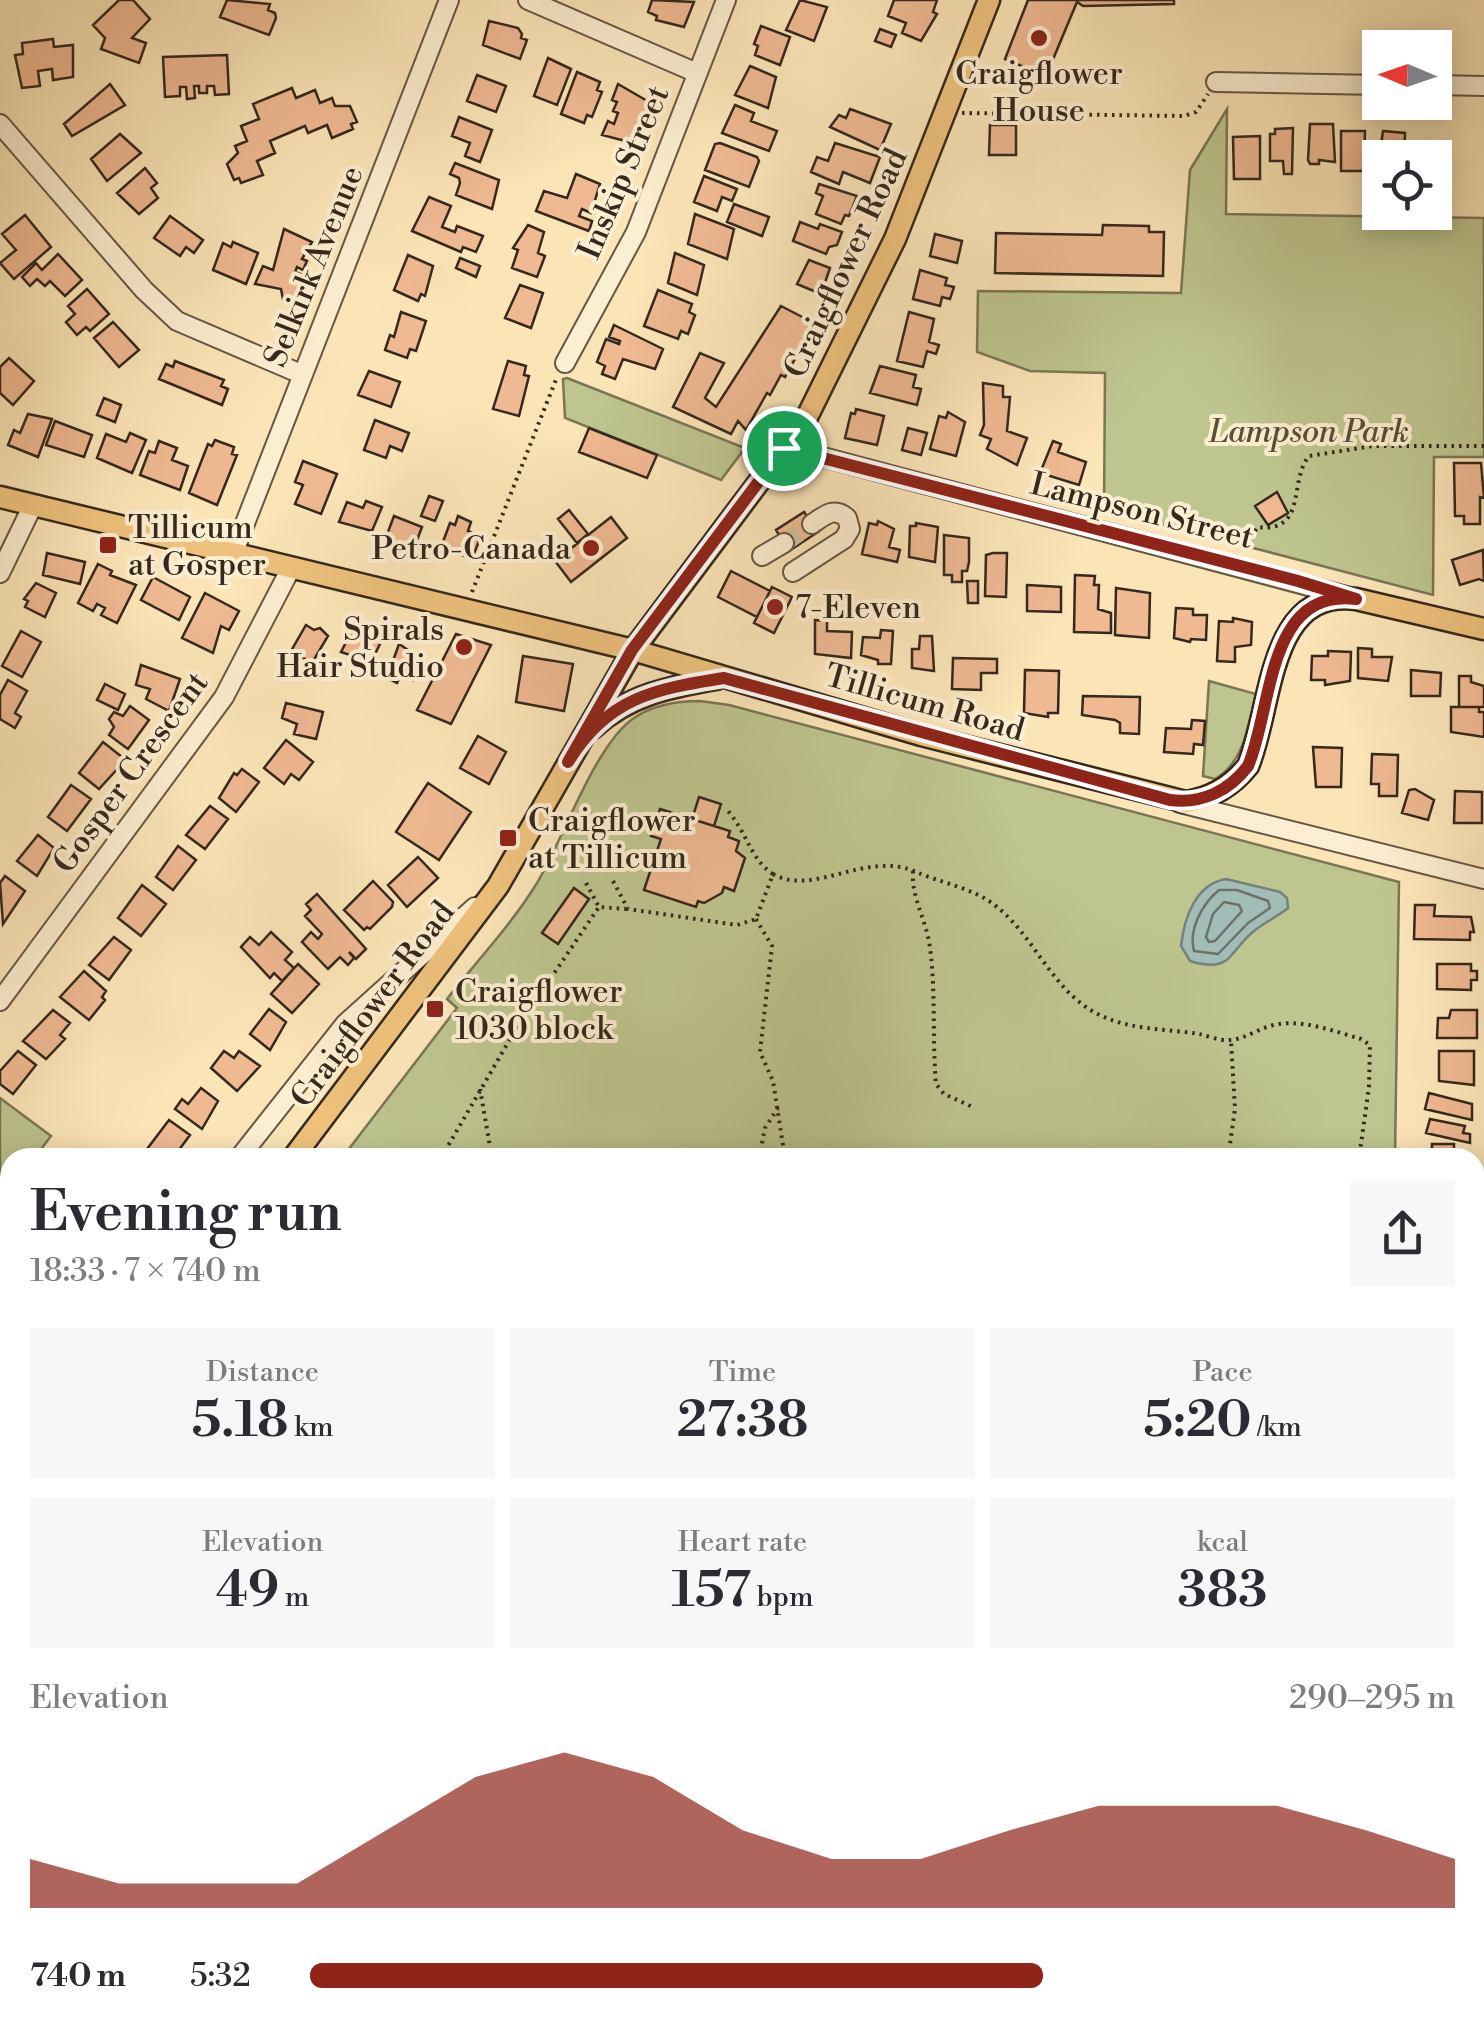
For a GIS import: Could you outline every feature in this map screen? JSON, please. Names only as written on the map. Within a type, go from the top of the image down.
[{"type":"main road","name":"Craigflower Road","points":[[301,1148],[498,886],[632,650],[806,419],[872,288],[989,0]]},
{"type":"main road","name":"Tillicum Road","points":[[0,496],[632,650],[1170,800]]},
{"type":"main road","points":[[1170,800],[1201,800],[1239,778],[1254,751],[1289,628],[1311,605],[1340,597],[1356,599]]},
{"type":"main road","name":"Lampson Street","points":[[1356,599],[1484,629]]},
{"type":"main road","points":[[568,762],[591,730],[621,705],[665,688],[724,678]]},
{"type":"street","name":"Selkirk Avenue","points":[[233,554],[450,0]]},
{"type":"street","points":[[528,0],[698,73]]},
{"type":"street","name":"Inskip Street","points":[[565,363],[636,232],[726,0]]},
{"type":"street","points":[[1216,82],[1362,84]]},
{"type":"street","points":[[1452,85],[1484,86]]},
{"type":"street","points":[[0,124],[144,290],[177,322],[302,374]]},
{"type":"street","name":"Lampson Street","points":[[784,448],[1356,599]]},
{"type":"street","points":[[0,573],[33,505]]},
{"type":"street","points":[[793,572],[844,539],[850,529],[847,518],[838,512],[828,513],[812,524]]},
{"type":"street","points":[[762,556],[784,543]]},
{"type":"street","name":"Gosper Crescent","points":[[0,1001],[224,696],[292,568]]},
{"type":"street","name":"Tillicum Road","points":[[1170,800],[1484,880]]},
{"type":"street","name":"Craigflower Road","points":[[247,1148],[344,1024],[498,886]]},
{"type":"path","points":[[945,113],[1184,116],[1196,112],[1216,82]]},
{"type":"path","points":[[472,592],[565,363]]},
{"type":"path","points":[[1254,531],[1257,527],[1276,527],[1290,515],[1302,465],[1309,456],[1373,446],[1484,446]]},
{"type":"path","points":[[728,811],[746,832],[758,865],[787,882],[806,882],[856,867],[878,865],[913,871],[925,879],[983,896],[998,907],[1051,974],[1098,1016],[1231,1041],[1280,1024],[1362,1038],[1370,1045],[1360,1148]]},
{"type":"path","points":[[913,871],[912,888],[929,941],[936,998],[936,1084],[944,1094],[975,1108]]},
{"type":"path","points":[[756,919],[774,874]]},
{"type":"path","points":[[613,881],[628,909]]},
{"type":"path","points":[[586,883],[599,907]]},
{"type":"path","points":[[599,907],[737,925],[756,919]]},
{"type":"path","points":[[447,1148],[480,1088],[599,907]]},
{"type":"path","points":[[756,919],[772,946],[760,1052],[773,1081],[784,1148]]},
{"type":"path","points":[[1229,1148],[1235,1109],[1231,1041]]},
{"type":"path","points":[[480,1088],[490,1148]]},
{"type":"path","points":[[761,1148],[765,1128],[778,1108]]},
{"type":"green space","name":"Lampson Park","points":[[1227,109],[1226,214],[1362,216],[1362,230],[1452,230],[1452,218],[1484,218],[1484,457],[1434,457],[1433,595],[1104,509],[1105,373],[1030,371],[977,352],[978,291],[1181,293],[1190,170]]},
{"type":"green space","points":[[563,379],[745,448],[721,480],[565,418]]},
{"type":"green space","points":[[1209,681],[1256,694],[1239,753],[1215,779],[1203,776]]},
{"type":"green space","points":[[674,703],[729,705],[1399,882],[1395,1148],[350,1148],[457,1008],[447,999],[537,883],[606,749],[634,718]]},
{"type":"green space","points":[[0,1098],[51,1136],[42,1148],[0,1148]]},
{"type":"water","points":[[1226,879],[1280,892],[1287,898],[1288,908],[1254,931],[1222,963],[1190,961],[1181,946],[1188,914],[1206,888]]},
{"type":"building","points":[[119,0],[133,0],[150,19],[132,38],[146,43],[139,63],[101,49],[105,38],[93,25]]},
{"type":"building","points":[[227,0],[270,4],[268,10],[276,18],[269,35],[220,17]]},
{"type":"building","points":[[652,0],[694,2],[684,27],[656,20],[657,16],[648,12]]},
{"type":"building","points":[[800,0],[827,7],[814,41],[786,30]]},
{"type":"building","points":[[894,0],[937,0],[933,12],[937,14],[921,41],[902,33],[906,23],[888,16]]},
{"type":"building","name":"Craigflower House","points":[[1028,0],[1174,0],[1174,4],[1083,6],[1077,2],[1046,76],[1005,59]]},
{"type":"building","points":[[489,21],[518,28],[521,38],[527,40],[520,59],[483,45]]},
{"type":"building","points":[[761,26],[790,37],[780,65],[755,55],[758,46],[754,44]]},
{"type":"building","points":[[880,29],[896,35],[891,47],[875,41]]},
{"type":"building","points":[[53,39],[54,47],[73,45],[73,77],[53,80],[52,69],[38,71],[40,86],[22,88],[15,55],[23,54],[22,43]]},
{"type":"building","points":[[227,55],[229,94],[215,95],[214,86],[207,86],[207,93],[199,93],[199,86],[194,86],[195,98],[187,99],[186,87],[180,87],[180,96],[165,97],[163,57]]},
{"type":"building","points":[[548,58],[571,69],[557,105],[534,96]]},
{"type":"building","points":[[750,66],[776,77],[768,108],[735,95]]},
{"type":"building","points":[[577,72],[600,82],[597,90],[602,92],[592,117],[587,115],[584,123],[561,114]]},
{"type":"building","points":[[477,75],[506,86],[496,112],[467,101]]},
{"type":"building","points":[[110,84],[125,105],[72,136],[64,124]]},
{"type":"building","points":[[618,84],[649,102],[633,143],[602,135],[608,121],[614,124],[618,113],[613,111],[617,102],[612,100]]},
{"type":"building","points":[[292,88],[296,98],[315,90],[320,103],[332,98],[335,106],[350,106],[357,122],[351,124],[353,129],[332,138],[327,125],[308,133],[305,126],[270,141],[275,153],[257,161],[263,175],[241,183],[239,178],[234,180],[227,164],[238,153],[235,146],[247,141],[241,126],[259,119],[253,104]]},
{"type":"building","points":[[735,105],[754,113],[751,121],[777,131],[769,151],[722,133]]},
{"type":"building","points":[[850,109],[891,124],[880,150],[830,127],[839,115],[846,118]]},
{"type":"building","points":[[459,117],[492,130],[480,162],[465,156],[470,143],[452,136]]},
{"type":"building","points":[[1310,124],[1333,124],[1335,162],[1319,160],[1319,164],[1310,164]]},
{"type":"building","points":[[990,125],[1016,125],[1016,155],[989,155]]},
{"type":"building","points":[[1293,128],[1292,174],[1284,174],[1283,161],[1270,161],[1270,134],[1275,134],[1275,129]]},
{"type":"building","points":[[1341,131],[1365,131],[1362,171],[1341,171]]},
{"type":"building","points":[[1383,131],[1405,133],[1405,140],[1382,140]]},
{"type":"building","points":[[120,134],[141,153],[107,181],[91,159]]},
{"type":"building","points":[[1260,136],[1260,179],[1234,179],[1233,137]]},
{"type":"building","points":[[835,143],[880,157],[870,183],[843,172],[839,184],[811,172],[817,157],[828,161]]},
{"type":"building","points":[[715,144],[757,157],[749,187],[705,170]]},
{"type":"building","points":[[455,163],[499,180],[492,209],[456,195],[459,178],[450,174]]},
{"type":"building","points":[[145,168],[157,183],[151,188],[158,198],[139,214],[117,193]]},
{"type":"building","points":[[576,174],[600,184],[591,213],[582,209],[579,216],[592,221],[589,231],[536,211],[544,191],[567,198]]},
{"type":"building","points":[[704,176],[737,189],[732,201],[722,197],[717,211],[694,202]]},
{"type":"building","points":[[819,184],[857,196],[841,224],[816,214],[823,196],[816,193]]},
{"type":"building","points":[[429,197],[451,206],[442,227],[455,232],[457,226],[483,236],[476,252],[463,247],[461,252],[412,231]]},
{"type":"building","points":[[734,204],[769,217],[762,236],[727,222]]},
{"type":"building","points":[[695,214],[734,229],[727,259],[688,244]]},
{"type":"building","points":[[25,215],[51,247],[14,279],[0,263],[16,250],[2,234]]},
{"type":"building","points":[[170,216],[203,240],[194,253],[186,247],[180,256],[154,238]]},
{"type":"building","points":[[800,222],[842,232],[837,245],[829,247],[826,254],[793,241]]},
{"type":"building","points":[[528,225],[544,232],[538,253],[545,256],[537,277],[512,268],[518,250],[513,248]]},
{"type":"building","points":[[1103,225],[1149,226],[1149,232],[1164,232],[1163,276],[995,273],[996,233],[1102,235]]},
{"type":"building","points":[[284,229],[312,242],[302,259],[307,261],[303,270],[297,267],[295,272],[303,275],[292,303],[283,299],[281,289],[255,284],[263,266],[273,270]]},
{"type":"building","points":[[935,234],[962,241],[957,263],[930,256]]},
{"type":"building","points":[[233,242],[258,253],[246,284],[213,270],[223,243],[231,247]]},
{"type":"building","points":[[675,253],[704,265],[697,295],[668,283]]},
{"type":"building","points":[[58,254],[82,280],[65,296],[50,281],[45,286],[37,279],[30,286],[22,277],[36,263],[42,270]]},
{"type":"building","points":[[408,255],[433,266],[425,296],[421,294],[418,301],[394,290]]},
{"type":"building","points":[[460,258],[480,266],[476,277],[456,268]]},
{"type":"building","points":[[809,260],[830,268],[821,294],[797,284]]},
{"type":"building","points":[[920,270],[947,278],[945,285],[954,287],[950,299],[942,297],[940,306],[913,299]]},
{"type":"building","points":[[520,285],[543,293],[531,328],[505,318]]},
{"type":"building","points":[[87,289],[109,314],[90,331],[86,327],[77,335],[66,322],[75,314],[68,306]]},
{"type":"building","points":[[658,290],[692,304],[689,312],[695,315],[688,334],[681,331],[678,339],[644,326]]},
{"type":"building","points":[[781,306],[810,321],[812,328],[785,377],[781,375],[770,395],[767,393],[746,430],[738,421],[731,434],[673,407],[700,353],[724,363],[705,398],[716,407]]},
{"type":"building","points":[[401,312],[426,321],[416,351],[410,349],[407,358],[385,350],[390,335],[394,337]]},
{"type":"building","points":[[909,312],[934,319],[929,342],[939,345],[936,354],[927,351],[923,367],[897,361]]},
{"type":"building","points":[[113,322],[139,350],[119,367],[94,338]]},
{"type":"building","points":[[614,325],[663,349],[655,369],[623,359],[615,379],[602,374],[605,366],[597,362],[606,339],[619,344],[620,341],[609,337]]},
{"type":"building","points":[[9,358],[34,381],[13,405],[0,393],[0,367]]},
{"type":"building","points":[[175,361],[224,380],[221,386],[228,389],[222,405],[159,379],[166,364],[173,367]]},
{"type":"building","points":[[508,361],[526,366],[524,375],[529,376],[519,416],[493,409]]},
{"type":"building","points":[[880,366],[916,375],[913,387],[921,389],[917,405],[870,393]]},
{"type":"building","points":[[369,371],[400,382],[391,407],[358,395]]},
{"type":"building","points":[[983,383],[1003,386],[1003,397],[1010,397],[1007,431],[1027,438],[1017,465],[987,449],[991,439],[980,435],[984,425]]},
{"type":"building","points":[[104,398],[121,405],[115,422],[97,415]]},
{"type":"building","points":[[856,409],[884,416],[877,445],[845,438],[851,413],[855,414]]},
{"type":"building","points":[[948,412],[965,422],[956,456],[930,449],[939,416],[946,418]]},
{"type":"building","points":[[28,414],[52,419],[38,457],[8,445],[14,430],[20,433]]},
{"type":"building","points":[[375,420],[409,433],[402,451],[390,446],[386,458],[364,450]]},
{"type":"building","points":[[55,421],[92,435],[84,457],[46,445]]},
{"type":"building","points":[[589,428],[657,455],[647,478],[579,452]]},
{"type":"building","points":[[908,428],[927,433],[921,455],[902,450]]},
{"type":"building","points":[[130,433],[146,440],[132,473],[97,458],[106,434],[126,442]]},
{"type":"building","points":[[215,440],[234,447],[232,454],[237,455],[217,505],[189,493],[208,444],[212,446]]},
{"type":"building","points":[[159,441],[177,448],[172,460],[188,466],[180,490],[140,475],[149,451],[155,453]]},
{"type":"building","points":[[1053,441],[1061,444],[1058,452],[1086,462],[1079,485],[1040,473]]},
{"type":"building","points":[[303,461],[337,474],[321,514],[295,504],[303,485],[295,482]]},
{"type":"building","points":[[1454,463],[1481,463],[1484,498],[1480,497],[1480,524],[1464,524],[1464,516],[1455,516]]},
{"type":"building","points":[[1277,492],[1288,513],[1268,525],[1255,506]]},
{"type":"building","points":[[429,496],[443,501],[435,521],[421,516]]},
{"type":"building","points":[[366,501],[382,507],[372,531],[339,522],[347,502],[363,508]]},
{"type":"building","points":[[569,510],[588,534],[577,543],[558,519]]},
{"type":"building","points":[[804,512],[818,532],[789,551],[776,530]]},
{"type":"building","points":[[394,516],[422,527],[414,548],[385,540]]},
{"type":"building","points":[[458,516],[471,522],[468,531],[481,536],[472,559],[441,547],[450,523],[455,525]]},
{"type":"building","points":[[611,517],[627,538],[571,582],[555,561]]},
{"type":"building","points":[[878,521],[894,529],[889,547],[900,550],[897,562],[862,554],[869,523],[877,525]]},
{"type":"building","points":[[916,523],[938,527],[935,562],[909,557],[910,526]]},
{"type":"building","points":[[944,535],[969,538],[969,562],[967,571],[962,571],[962,582],[952,582],[952,575],[944,575]]},
{"type":"building","points":[[1483,550],[1484,581],[1460,585],[1452,560]]},
{"type":"building","points":[[47,553],[85,562],[80,584],[43,575]]},
{"type":"building","points":[[1007,553],[1006,597],[985,596],[986,555]]},
{"type":"building","points":[[98,564],[112,571],[110,575],[136,585],[117,623],[101,615],[105,608],[97,604],[93,611],[78,603]]},
{"type":"building","points":[[731,571],[770,591],[757,617],[718,597]]},
{"type":"building","points":[[1075,575],[1095,576],[1094,585],[1099,585],[1098,609],[1111,613],[1111,633],[1074,632]]},
{"type":"building","points":[[153,577],[190,597],[179,620],[141,600]]},
{"type":"building","points":[[967,581],[978,581],[978,603],[968,603]]},
{"type":"building","points":[[36,583],[56,593],[45,617],[25,607],[28,601],[24,599]]},
{"type":"building","points":[[1027,585],[1061,587],[1061,612],[1027,611]]},
{"type":"building","name":"7-Eleven","points":[[772,587],[792,597],[774,633],[754,623]]},
{"type":"building","points":[[1116,588],[1150,593],[1149,638],[1115,635]]},
{"type":"building","points":[[205,593],[239,611],[229,630],[221,626],[213,653],[182,638]]},
{"type":"building","points":[[1176,608],[1193,609],[1193,615],[1207,615],[1206,640],[1174,638]]},
{"type":"building","points":[[1233,618],[1252,622],[1251,645],[1235,647],[1235,662],[1217,661],[1219,621],[1233,622]]},
{"type":"building","points":[[815,620],[827,621],[827,631],[852,632],[851,658],[815,654]]},
{"type":"building","points":[[306,625],[314,630],[320,628],[328,636],[312,663],[291,651]]},
{"type":"building","points":[[368,626],[385,634],[371,662],[341,652],[354,627],[365,632]]},
{"type":"building","points":[[881,630],[893,631],[891,664],[878,664],[878,660],[861,655],[863,637],[880,638]]},
{"type":"building","points":[[21,631],[41,642],[22,677],[2,666]]},
{"type":"building","points":[[456,634],[491,645],[451,724],[417,710]]},
{"type":"building","points":[[920,636],[932,636],[934,671],[912,668],[912,649],[919,649]]},
{"type":"building","points":[[399,644],[423,660],[413,680],[401,674],[397,683],[387,678]]},
{"type":"building","points":[[1358,648],[1372,649],[1372,657],[1392,657],[1388,681],[1358,678]]},
{"type":"building","points":[[1328,651],[1351,652],[1350,681],[1325,685],[1325,680],[1311,680],[1312,656],[1328,656]]},
{"type":"building","points":[[523,656],[573,664],[564,711],[516,702]]},
{"type":"building","points":[[953,658],[997,659],[997,673],[981,673],[981,690],[952,689]]},
{"type":"building","points":[[141,665],[180,679],[169,711],[146,699],[150,689],[136,685]]},
{"type":"building","points":[[1025,670],[1059,671],[1058,713],[1048,713],[1048,717],[1024,713]]},
{"type":"building","points":[[1411,670],[1441,673],[1440,696],[1411,696]]},
{"type":"building","points":[[1459,676],[1471,676],[1471,682],[1484,686],[1484,707],[1459,707]]},
{"type":"building","points":[[8,680],[27,691],[15,713],[21,717],[15,728],[0,719],[0,695]]},
{"type":"building","points":[[105,684],[125,694],[118,710],[97,700]]},
{"type":"building","points":[[1083,696],[1140,697],[1139,734],[1120,733],[1120,723],[1115,720],[1082,715]]},
{"type":"building","points":[[286,703],[323,712],[316,739],[294,734],[297,724],[282,718]]},
{"type":"building","points":[[130,706],[149,720],[128,749],[109,735],[114,727],[109,719],[114,712],[123,716]]},
{"type":"building","points":[[1451,707],[1479,707],[1479,712],[1484,712],[1484,737],[1451,732]]},
{"type":"building","points":[[1192,720],[1205,721],[1203,745],[1194,744],[1193,754],[1164,752],[1166,728],[1191,729]]},
{"type":"building","points":[[478,736],[506,752],[489,784],[460,768]]},
{"type":"building","points":[[286,740],[313,762],[299,780],[291,774],[284,784],[264,768]]},
{"type":"building","points":[[103,742],[122,757],[117,764],[120,766],[99,789],[79,773]]},
{"type":"building","points":[[1313,747],[1342,748],[1341,787],[1316,787]]},
{"type":"building","points":[[1372,754],[1398,755],[1397,796],[1379,796],[1379,784],[1371,784]]},
{"type":"building","points":[[242,769],[259,782],[236,812],[219,798],[234,773],[237,775]]},
{"type":"building","points":[[428,783],[471,812],[439,860],[396,832]]},
{"type":"building","points":[[71,785],[91,799],[67,831],[48,817]]},
{"type":"building","points":[[1415,789],[1434,800],[1428,820],[1402,813],[1409,790]]},
{"type":"building","points":[[1455,791],[1482,792],[1482,823],[1454,823]]},
{"type":"building","points":[[699,797],[721,804],[714,826],[692,819]]},
{"type":"building","points":[[210,806],[228,819],[205,849],[186,835]]},
{"type":"building","points":[[660,809],[730,831],[728,837],[739,841],[736,851],[745,858],[734,891],[724,887],[722,893],[704,903],[698,901],[696,907],[644,890],[661,839],[651,836]]},
{"type":"building","points":[[38,835],[54,848],[37,876],[17,861]]},
{"type":"building","points":[[178,846],[196,860],[173,890],[156,877]]},
{"type":"building","points":[[418,857],[438,878],[407,907],[388,885]]},
{"type":"building","points":[[5,876],[25,891],[3,924],[0,883]]},
{"type":"building","points":[[373,881],[393,902],[370,929],[364,930],[344,910]]},
{"type":"building","points":[[142,885],[166,904],[141,936],[118,918]]},
{"type":"building","points":[[574,888],[589,899],[558,944],[542,933]]},
{"type":"building","points":[[317,894],[366,949],[356,959],[349,952],[354,958],[348,965],[340,957],[328,969],[302,942],[311,932],[318,939],[322,934],[305,916],[311,910],[306,904]]},
{"type":"building","points":[[1415,905],[1435,905],[1434,916],[1471,917],[1474,932],[1470,932],[1470,940],[1414,939]]},
{"type":"building","points":[[271,932],[292,952],[285,960],[294,968],[282,981],[274,973],[270,978],[241,947],[250,937],[259,945]]},
{"type":"building","points":[[114,937],[131,950],[109,980],[89,965]]},
{"type":"building","points":[[298,964],[319,984],[292,1013],[271,994]]},
{"type":"building","points":[[1437,964],[1471,964],[1471,971],[1477,971],[1477,980],[1471,980],[1471,990],[1437,989]]},
{"type":"building","points":[[84,971],[106,991],[102,997],[105,1000],[89,1020],[60,997]]},
{"type":"building","points":[[269,1009],[286,1022],[270,1050],[250,1034]]},
{"type":"building","points":[[53,1010],[70,1023],[60,1035],[65,1039],[46,1059],[23,1041]]},
{"type":"building","points":[[1451,1010],[1477,1010],[1477,1038],[1437,1038],[1438,1018],[1449,1018]]},
{"type":"building","points":[[18,1051],[36,1065],[13,1094],[0,1084],[0,1071]]},
{"type":"building","points":[[224,1051],[234,1058],[239,1051],[260,1066],[237,1091],[211,1068]]},
{"type":"building","points":[[1439,1051],[1474,1051],[1474,1085],[1439,1081]]},
{"type":"building","points":[[201,1088],[218,1101],[202,1129],[175,1109],[182,1099],[188,1104]]},
{"type":"building","points":[[1429,1093],[1472,1104],[1472,1120],[1425,1109]]},
{"type":"building","points":[[1430,1119],[1465,1126],[1463,1133],[1470,1134],[1470,1143],[1426,1133]]},
{"type":"building","points":[[169,1120],[190,1135],[180,1148],[148,1148]]},
{"type":"building","points":[[1432,1144],[1454,1144],[1454,1148],[1432,1148]]},
{"type":"tunnel","points":[[784,543],[812,524]]},
{"type":"place","name":"Craigflower House","points":[[1039,38]]},
{"type":"place","name":"Tillicum at Gosper","points":[[108,545]]},
{"type":"place","name":"Petro-Canada","points":[[591,548]]},
{"type":"place","name":"7-Eleven","points":[[775,607]]},
{"type":"place","name":"Spirals Hair Studio","points":[[464,647]]},
{"type":"place","name":"Craigflower at Tillicum","points":[[508,838]]},
{"type":"place","name":"Craigflower 1030 block","points":[[435,1009]]},
{"type":"route","points":[[784,448],[1356,599],[1325,600],[1298,615],[1283,642],[1248,766],[1239,778],[1201,800],[1170,800],[921,735],[724,678],[665,688],[621,705],[591,730],[568,762],[632,650],[784,448]]}]
